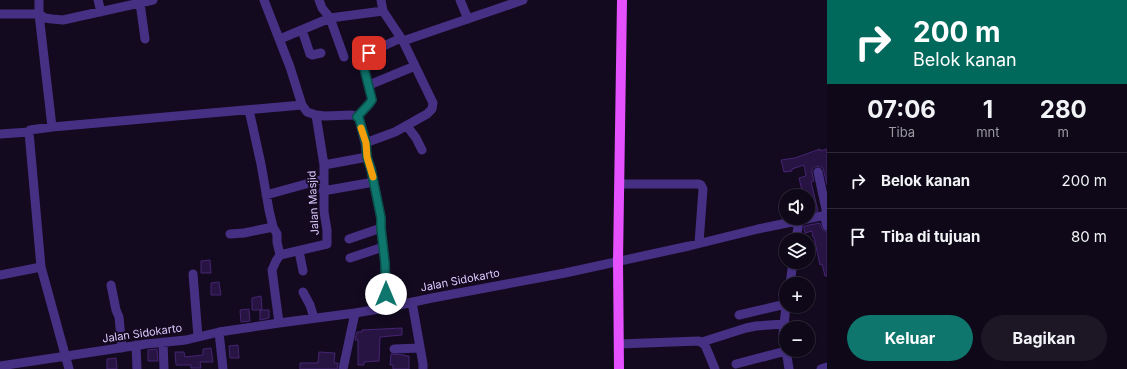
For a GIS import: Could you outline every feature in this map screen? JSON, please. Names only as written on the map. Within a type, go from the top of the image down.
[{"type":"main road","points":[[619,369],[620,344],[618,261],[622,0]]},
{"type":"street","points":[[39,0],[39,14],[52,127]]},
{"type":"street","points":[[98,0],[101,12]]},
{"type":"street","points":[[0,14],[39,14],[45,18],[63,20],[153,0]]},
{"type":"street","points":[[264,0],[292,72],[302,105],[307,112],[325,116],[352,115],[359,118],[366,143],[367,157],[374,182],[381,218],[385,263],[385,308]]},
{"type":"street","points":[[319,0],[322,8],[330,18],[344,57]]},
{"type":"street","points":[[366,143],[407,126],[427,114],[432,109],[433,103],[402,40],[383,11],[380,0]]},
{"type":"street","points":[[460,0],[468,19]]},
{"type":"street","points":[[357,117],[372,100],[362,59],[402,40],[523,0]]},
{"type":"street","points":[[140,2],[145,39]]},
{"type":"street","points":[[280,39],[330,18],[383,11]]},
{"type":"street","points":[[302,30],[310,54],[321,53]]},
{"type":"street","points":[[369,85],[415,66]]},
{"type":"street","points":[[0,134],[29,132],[30,130],[52,127],[302,105]]},
{"type":"street","points":[[249,110],[262,164],[269,210],[273,227],[278,237],[277,242],[280,256],[272,270],[279,323]]},
{"type":"street","name":"Jalan Masjid","points":[[280,256],[327,244],[327,230],[324,212],[324,165],[316,115]]},
{"type":"street","points":[[407,126],[416,138],[422,150]]},
{"type":"street","points":[[29,132],[42,267],[69,369]]},
{"type":"street","points":[[324,165],[367,157]]},
{"type":"street","points":[[818,172],[827,226]]},
{"type":"street","points":[[266,195],[324,179]]},
{"type":"street","points":[[324,191],[374,182]]},
{"type":"street","points":[[620,184],[701,185],[703,189],[699,243]]},
{"type":"street","name":"Jalan Sidokarto","points":[[815,216],[826,214]]},
{"type":"street","name":"Jalan Sidokarto","points":[[6,366],[66,356],[186,340],[219,332],[385,308],[618,261],[779,225]]},
{"type":"street","points":[[230,234],[244,233],[273,227]]},
{"type":"street","points":[[349,239],[381,228]]},
{"type":"street","points":[[350,258],[383,247]]},
{"type":"street","points":[[299,251],[303,271]]},
{"type":"street","points":[[0,275],[42,267]]},
{"type":"street","points":[[193,274],[198,337]]},
{"type":"street","points":[[111,285],[116,310],[119,317],[122,348]]},
{"type":"street","points":[[303,292],[310,304],[314,318]]},
{"type":"street","points":[[412,302],[423,369]]},
{"type":"street","points":[[739,315],[779,306]]},
{"type":"street","points":[[344,369],[355,313]]},
{"type":"street","points":[[620,344],[702,342],[746,328],[779,324]]},
{"type":"street","points":[[219,332],[223,369]]},
{"type":"street","points":[[163,342],[164,369]]},
{"type":"street","points":[[702,342],[705,345],[715,369]]},
{"type":"street","points":[[136,346],[137,369]]},
{"type":"street","points":[[394,349],[420,348]]},
{"type":"street","points":[[736,364],[779,352]]},
{"type":"street","points":[[787,357],[789,369]]},
{"type":"street","points":[[821,369],[827,366]]},
{"type":"building","points":[[820,149],[820,151],[827,149],[827,185],[823,168],[819,166],[814,167],[812,170],[814,181],[811,182],[813,189],[802,189],[799,178],[806,176],[804,165],[792,169],[792,171],[784,172],[781,160],[795,158]]},
{"type":"building","points":[[815,199],[818,211],[815,212]]},
{"type":"building","points":[[820,223],[823,230],[827,232],[827,276],[825,276],[822,264],[820,265],[815,242],[815,233],[812,233],[812,231],[805,233],[804,226]]},
{"type":"building","points":[[210,260],[211,273],[201,273],[201,261]]},
{"type":"building","points":[[219,282],[221,295],[211,295],[211,283]]},
{"type":"building","points":[[261,296],[262,310],[252,310],[252,298]]},
{"type":"building","points":[[249,309],[250,321],[241,322],[240,310]]},
{"type":"building","points":[[260,310],[269,310],[269,318],[260,320]]},
{"type":"building","points":[[402,328],[402,335],[380,337],[379,361],[364,362],[364,365],[358,365],[358,340],[355,340],[357,332],[362,332],[362,330]]},
{"type":"building","points":[[238,345],[239,358],[230,358],[229,346]]},
{"type":"building","points":[[211,348],[213,362],[200,362],[201,368],[191,368],[191,365],[176,365],[175,352],[184,352],[185,357],[203,355],[203,349]]},
{"type":"building","points":[[157,349],[158,361],[148,361],[148,350]]},
{"type":"building","points":[[319,352],[335,353],[334,363],[338,363],[337,369],[300,369],[300,363],[318,363]]},
{"type":"building","points":[[391,354],[409,356],[409,369],[393,369],[393,365],[390,365]]},
{"type":"building","points":[[116,358],[117,369],[107,369],[107,359]]},
{"type":"slow traffic","points":[[361,128],[366,143],[367,157],[373,177]]},
{"type":"route","points":[[369,53],[362,56],[372,100],[357,117],[359,118],[366,143],[367,157],[371,169],[381,218],[386,294]]}]
